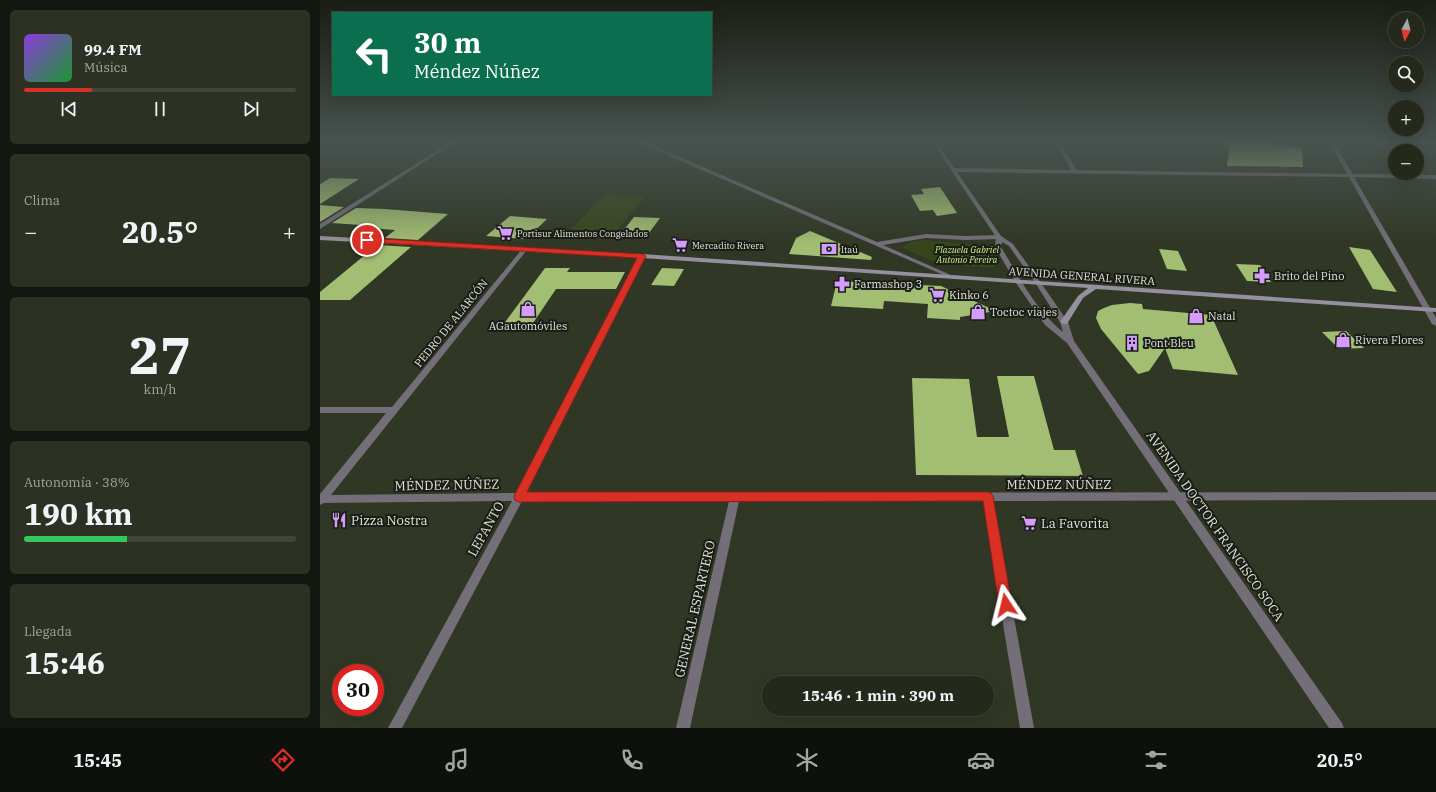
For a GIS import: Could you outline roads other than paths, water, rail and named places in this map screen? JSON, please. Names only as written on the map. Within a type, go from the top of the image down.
[{"type":"main road","name":"AVENIDA GENERAL RIVERA","points":[[320,238],[642,256],[950,276],[1093,288],[1436,310]]},
{"type":"main road","points":[[1064,322],[1080,297],[1093,288]]},
{"type":"street","points":[[320,227],[399,177]]},
{"type":"street","points":[[722,177],[950,276]]},
{"type":"street","name":"AVENIDA DOCTOR FRANCISCO SOCA","points":[[959,177],[999,237],[1011,245],[1039,284],[1064,322],[1070,341]]},
{"type":"street","points":[[1351,177],[1436,324]]},
{"type":"street","points":[[875,244],[926,236],[964,238],[999,237]]},
{"type":"street","name":"AVENIDA DOCTOR FRANCISCO SOCA","points":[[999,237],[998,247],[1019,282],[1048,323],[1070,341],[1337,728]]},
{"type":"street","name":"PEDRO DE ALARCÓN","points":[[321,500],[524,249]]},
{"type":"street","name":"LEPANTO","points":[[395,728],[519,497],[642,256]]},
{"type":"street","points":[[320,410],[394,410]]},
{"type":"street","points":[[988,496],[1027,728]]},
{"type":"street","name":"MÉNDEZ NÚÑEZ","points":[[321,500],[519,497],[1436,496]]},
{"type":"street","name":"GENERAL ESPARTERO","points":[[683,728],[735,497]]},
{"type":"place","name":"Portisur Alimentos Congelados","points":[[505,233]]},
{"type":"place","name":"Mercadito Rivera","points":[[680,245]]},
{"type":"place","name":"Itaú","points":[[829,249]]},
{"type":"place","name":"Brito del Pino","points":[[1262,276]]},
{"type":"place","name":"Farmashop 3","points":[[842,284]]},
{"type":"place","name":"Kinko 6","points":[[937,295]]},
{"type":"place","name":"AGautomóviles","points":[[528,309]]},
{"type":"place","name":"Toctoc viajes","points":[[978,312]]},
{"type":"place","name":"Natal","points":[[1196,316]]},
{"type":"place","name":"Rivera Flores","points":[[1343,340]]},
{"type":"place","name":"Pont Bleu","points":[[1132,343]]},
{"type":"place","name":"Pizza Nostra","points":[[339,520]]},
{"type":"place","name":"La Favorita","points":[[1029,523]]},
{"type":"park label","name":"Plazuela Gabriel Antonio Pereira","points":[[967,254]]}]
